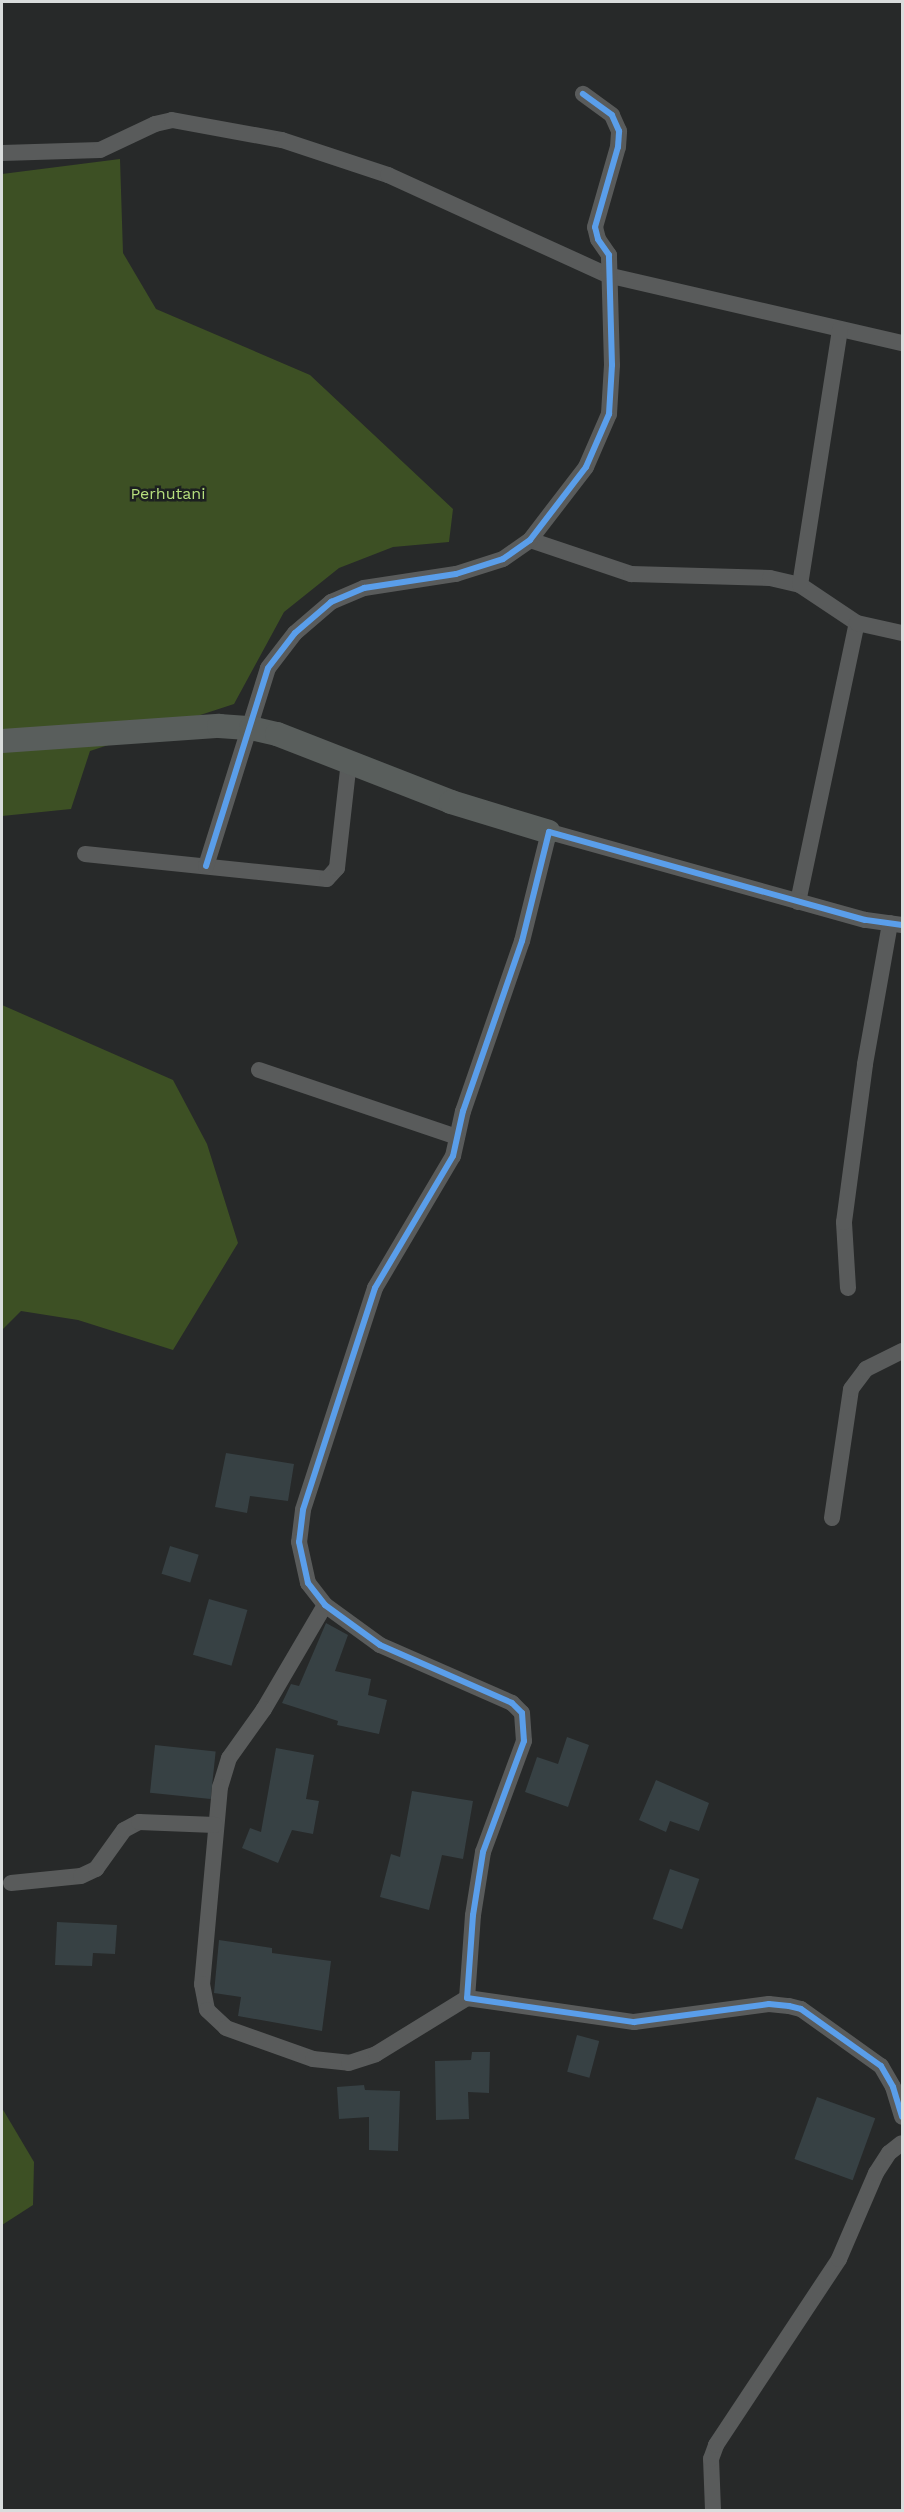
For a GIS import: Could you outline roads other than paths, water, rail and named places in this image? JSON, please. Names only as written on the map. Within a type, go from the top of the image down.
[{"type":"main road","points":[[2,741],[219,726],[251,728],[349,761],[451,801],[549,832]]},
{"type":"street","points":[[206,866],[268,668],[295,633],[331,602],[364,588],[456,574],[503,559],[530,540],[586,467],[609,414],[612,365],[607,275],[609,250],[598,239],[595,226],[619,131],[612,115],[583,94]]},
{"type":"street","points":[[2,153],[100,150],[155,124],[172,120],[282,140],[340,156],[408,184],[607,275],[903,343]]},
{"type":"street","points":[[800,585],[840,329]]},
{"type":"street","points":[[530,540],[631,574],[770,578],[800,585],[857,622],[903,633]]},
{"type":"street","points":[[798,902],[857,622]]},
{"type":"street","points":[[85,854],[319,880],[333,875],[349,761]]},
{"type":"street","points":[[467,1998],[473,1915],[483,1852],[524,1740],[522,1713],[512,1703],[380,1645],[325,1605],[309,1583],[301,1562],[298,1542],[303,1510],[375,1288],[388,1260],[444,1173],[457,1137],[522,941],[549,832],[798,902],[896,924],[865,1064],[844,1222],[848,1288]]},
{"type":"street","points":[[259,1070],[457,1137]]},
{"type":"street","points":[[832,1518],[851,1389],[866,1369],[903,1351]]},
{"type":"street","points":[[325,1605],[264,1709],[229,1758],[215,1825],[202,1984],[207,2010],[226,2028],[313,2059],[349,2063],[376,2054],[467,1998],[634,2022],[769,2004],[789,2006],[801,2009],[881,2066],[893,2087],[903,2117]]},
{"type":"street","points":[[11,1883],[81,1876],[96,1869],[124,1830],[139,1822],[215,1825]]},
{"type":"street","points":[[713,2511],[711,2460],[716,2445],[839,2259],[876,2173],[889,2153],[903,2143]]},
{"type":"park label","name":"Perhutani","points":[[168,494]]}]
